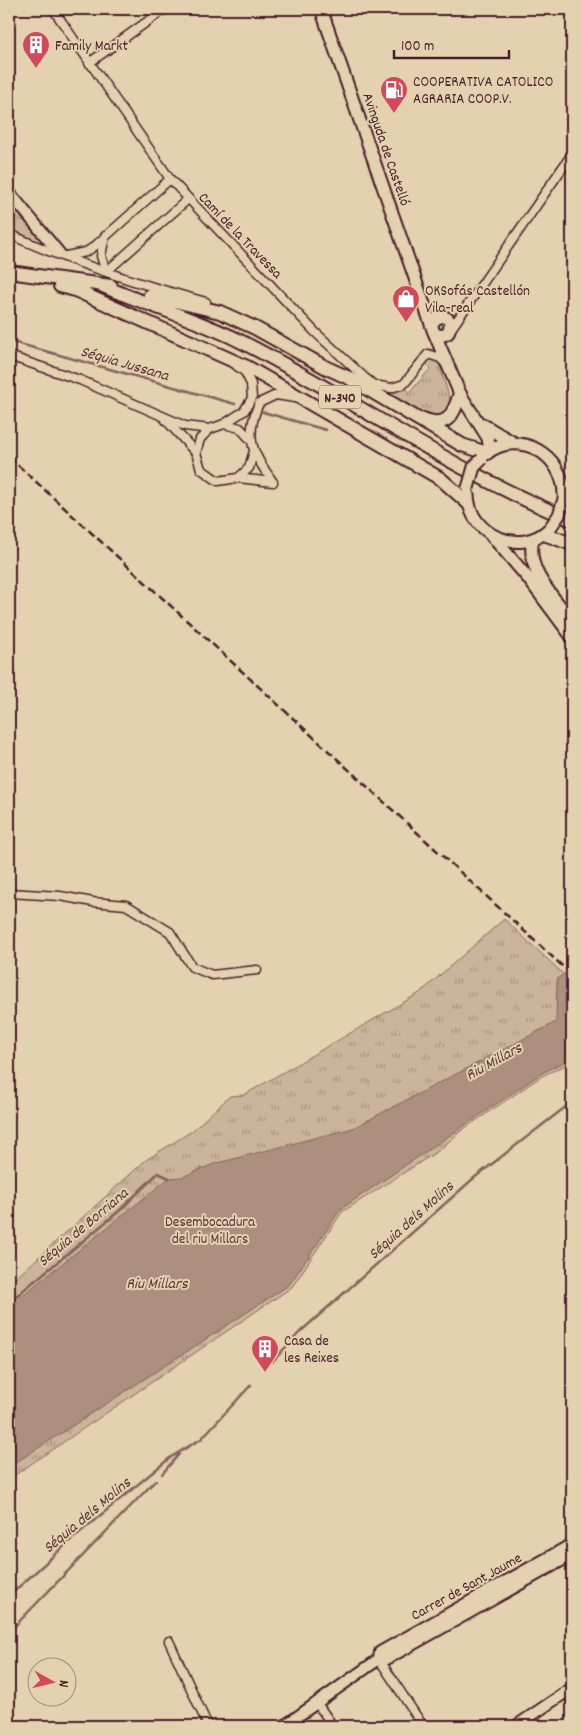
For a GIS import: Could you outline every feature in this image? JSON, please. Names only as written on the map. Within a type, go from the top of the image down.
[{"type":"highway","name":"N-340","points":[[9,272],[103,286],[184,315],[237,339],[468,470],[572,520]]},
{"type":"highway","points":[[45,277],[56,285],[83,294],[247,367],[290,390],[441,479],[468,503]]},
{"type":"highway","points":[[103,286],[116,286],[220,312],[256,328],[327,368],[349,378],[462,446],[486,454]]},
{"type":"highway","points":[[399,408],[437,423],[446,420],[454,412],[460,394]]},
{"type":"highway","points":[[542,534],[572,544]]},
{"type":"main road","name":"Avinguda de Castelló","points":[[321,9],[423,299],[438,323],[450,368],[460,394],[488,438],[486,454]]},
{"type":"main road","points":[[438,323],[451,323],[450,331],[441,336],[438,323]]},
{"type":"main road","name":"Avinguda de Castelló","points":[[450,331],[450,368]]},
{"type":"main road","name":"Avinguda de Castelló","points":[[480,423],[514,443]]},
{"type":"main road","points":[[572,622],[535,570],[530,559],[542,534],[559,515],[567,493],[562,476],[551,458],[534,447],[514,443],[486,454],[474,467],[468,488],[468,503],[480,526],[491,535],[528,578],[572,637]]},
{"type":"main road","points":[[491,535],[504,540],[519,542],[542,534]]},
{"type":"street","name":"Camí de la Travessa","points":[[53,9],[170,179],[187,200],[315,332],[374,384],[391,388],[404,384],[428,354],[440,358],[450,368]]},
{"type":"street","points":[[89,63],[165,9]]},
{"type":"street","points":[[569,9],[572,13]]},
{"type":"street","points":[[450,331],[572,154]]},
{"type":"street","points":[[63,255],[86,252],[170,179]]},
{"type":"street","points":[[9,192],[63,255]]},
{"type":"street","points":[[106,272],[187,200]]},
{"type":"street","points":[[9,234],[46,251],[63,255],[154,289],[220,306],[280,335],[349,378]]},
{"type":"street","points":[[105,236],[101,256],[106,272]]},
{"type":"street","points":[[438,323],[466,307]]},
{"type":"street","points":[[9,356],[113,393],[185,426],[210,428],[224,424],[244,411],[252,398],[251,384],[244,372],[230,360]]},
{"type":"street","points":[[161,416],[196,454],[201,469],[218,481],[238,478],[272,482],[254,454],[250,439],[254,415],[259,403],[276,395],[297,398],[326,412]]},
{"type":"street","points":[[224,424],[240,428],[250,439]]},
{"type":"street","points":[[196,454],[200,439],[210,428]]},
{"type":"street","points":[[238,478],[249,468],[254,454]]},
{"type":"street","points":[[9,893],[60,896],[126,905],[170,932],[192,967],[212,975],[257,970]]},
{"type":"street","name":"Carrer de Sant Jaume","points":[[379,1659],[380,1652],[572,1544]]},
{"type":"street","name":"Carrer de Sant Jaume","points":[[284,1726],[379,1659],[387,1659],[572,1554]]},
{"type":"street","points":[[169,1641],[208,1726]]},
{"type":"street","points":[[379,1659],[423,1726]]},
{"type":"street","points":[[516,1726],[569,1690],[572,1701]]},
{"type":"street","points":[[316,1702],[333,1726]]},
{"type":"green space","points":[[9,202],[44,244],[9,228]]},
{"type":"green space","points":[[430,359],[435,359],[439,364],[451,403],[451,408],[442,417],[426,415],[382,391],[404,388],[410,392],[431,368],[425,363]]},
{"type":"green space","name":"Desembocadura del riu Millars","points":[[504,919],[572,982],[572,1062],[542,1076],[462,1130],[438,1151],[342,1212],[292,1287],[9,1479],[9,1284],[146,1160],[192,1131],[230,1096],[244,1095],[421,992]]},
{"type":"water","name":"Desembocadura del riu Millars","points":[[572,968],[572,1058],[542,1073],[341,1209],[289,1285],[9,1467],[9,1306],[169,1178],[182,1177],[214,1164],[353,1128],[556,1022],[557,979]]},
{"type":"waterway","name":"Séquia Jussana","points":[[9,341],[235,404]]},
{"type":"waterway","name":"Séquia Jussana","points":[[263,412],[326,430]]},
{"type":"waterway","name":"Séquia dels Molins","points":[[272,1362],[300,1332],[474,1178],[572,1102]]},
{"type":"waterway","name":"Séquia de Borriana","points":[[9,1302],[118,1212],[158,1173],[169,1178]]},
{"type":"waterway","name":"Séquia dels Molins","points":[[9,1596],[73,1538],[171,1457],[201,1439],[251,1385]]},
{"type":"waterway","name":"Séquia dels Molins","points":[[162,1474],[179,1454]]},
{"type":"waterway","points":[[9,1632],[156,1480]]},
{"type":"railway","points":[[9,457],[572,975]]},
{"type":"place","name":"Family Markt","points":[[36,69]]},
{"type":"place","name":"COOPERATIVA CATOLICO AGRARIA COOP.V.","points":[[394,114]]},
{"type":"place","name":"OKSofás Castellón Vila-real","points":[[406,323]]},
{"type":"place","name":"Casa de les Reixes","points":[[265,1373]]},
{"type":"water label","name":"Riu Millars","points":[[493,1060]]},
{"type":"water label","name":"Riu Millars","points":[[157,1282]]}]
